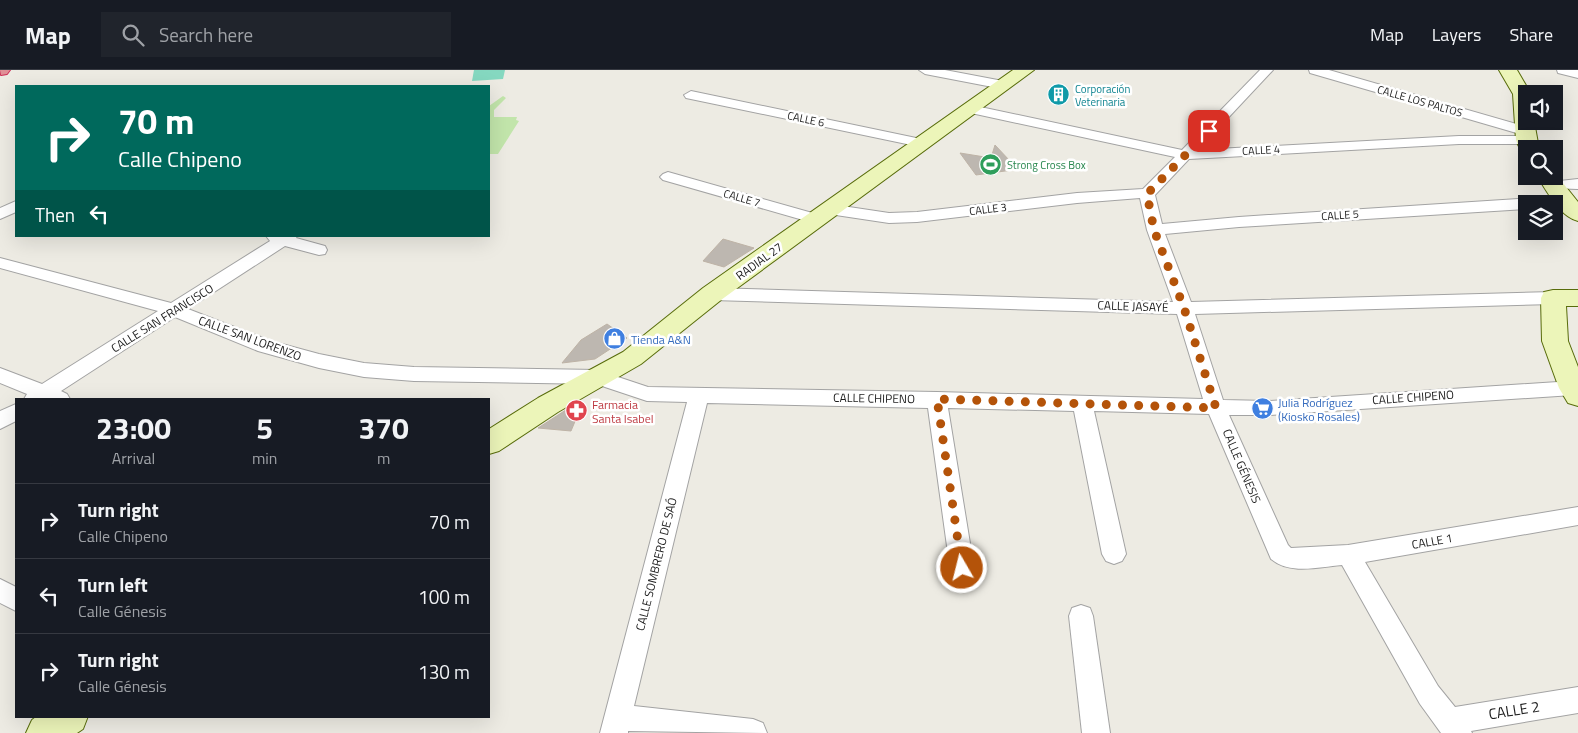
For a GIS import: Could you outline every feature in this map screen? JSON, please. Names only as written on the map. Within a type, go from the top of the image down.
[{"type":"street","points":[[925,70],[1003,84]]},
{"type":"street","name":"RADIAL 27","points":[[490,442],[548,405],[632,358],[712,294],[1025,70]]},
{"type":"street","points":[[1147,194],[1267,70]]},
{"type":"street","name":"CALLE LOS PALTOS","points":[[1315,70],[1527,140]]},
{"type":"street","points":[[1508,70],[1522,94],[1527,140]]},
{"type":"street","points":[[1563,70],[1578,74]]},
{"type":"street","name":"CALLE 6","points":[[691,95],[921,143]]},
{"type":"street","name":"CALLE 4","points":[[971,109],[1186,155],[1459,140],[1518,140]]},
{"type":"street","name":"CALLE 7","points":[[668,177],[823,214]]},
{"type":"street","name":"CALLE 5","points":[[1561,194],[1578,184]]},
{"type":"street","name":"CALLE 3","points":[[823,214],[917,218],[1077,198],[1132,193],[1147,194]]},
{"type":"street","name":"CALLE GÉNESIS","points":[[1147,194],[1154,230],[1184,308],[1216,408],[1279,552],[1285,557]]},
{"type":"street","name":"CALLE 5","points":[[1154,230],[1239,222],[1518,205]]},
{"type":"street","points":[[0,214],[15,206]]},
{"type":"street","points":[[282,237],[319,250]]},
{"type":"street","name":"CALLE SAN FRANCISCO","points":[[46,397],[282,237]]},
{"type":"street","name":"CALLE SAN LORENZO","points":[[0,263],[175,310],[265,346],[319,361],[364,370],[414,374],[597,377]]},
{"type":"street","name":"CALLE JASAYÉ","points":[[712,294],[1184,308],[1566,298]]},
{"type":"street","points":[[1566,298],[1555,341],[1575,392]]},
{"type":"street","points":[[0,375],[46,397]]},
{"type":"street","name":"CALLE CHIPENO","points":[[597,377],[647,394],[937,399],[1216,408],[1269,408],[1415,397],[1575,392]]},
{"type":"street","name":"CALLE SOMBRERO DE SAÓ","points":[[616,725],[699,395]]},
{"type":"street","points":[[937,399],[962,568]]},
{"type":"street","points":[[1082,403],[1114,554]]},
{"type":"street","points":[[0,421],[15,412]]},
{"type":"street","name":"CALLE 1","points":[[1285,557],[1294,559],[1348,555],[1578,516]]},
{"type":"street","points":[[1348,555],[1429,695],[1454,727]]},
{"type":"street","points":[[0,590],[15,599]]},
{"type":"street","points":[[1081,616],[1096,733]]},
{"type":"street","name":"CALLE 2","points":[[1454,727],[1578,700]]},
{"type":"street","points":[[45,733],[67,718]]},
{"type":"street","points":[[616,725],[753,733]]},
{"type":"green space","points":[[474,70],[505,70],[503,79],[472,81]]},
{"type":"green space","points":[[503,96],[506,98],[494,110],[494,117],[517,117],[516,120],[519,121],[498,154],[490,154],[490,105]]},
{"type":"building","name":"Strong Cross Box","points":[[995,145],[1010,161],[1027,164],[1027,168],[976,175],[960,153],[991,158]]},
{"type":"building","points":[[723,239],[754,248],[724,267],[703,261]]},
{"type":"building","points":[[607,324],[627,338],[595,359],[562,363],[581,340]]},
{"type":"building","points":[[572,406],[581,407],[571,431],[538,428]]},
{"type":"place","name":"Corporación Veterinaria","points":[[1059,95]]},
{"type":"place","name":"Strong Cross Box","points":[[991,165]]},
{"type":"place","name":"Tienda A&N","points":[[615,339]]},
{"type":"place","name":"Julia Rodríguez (Kiosko Rosales)","points":[[1262,409]]},
{"type":"place","name":"Farmacia Santa Isabel","points":[[576,411]]},
{"type":"route","points":[[962,568],[937,399],[1216,408],[1184,308],[1154,230],[1147,194],[1209,131]]}]
